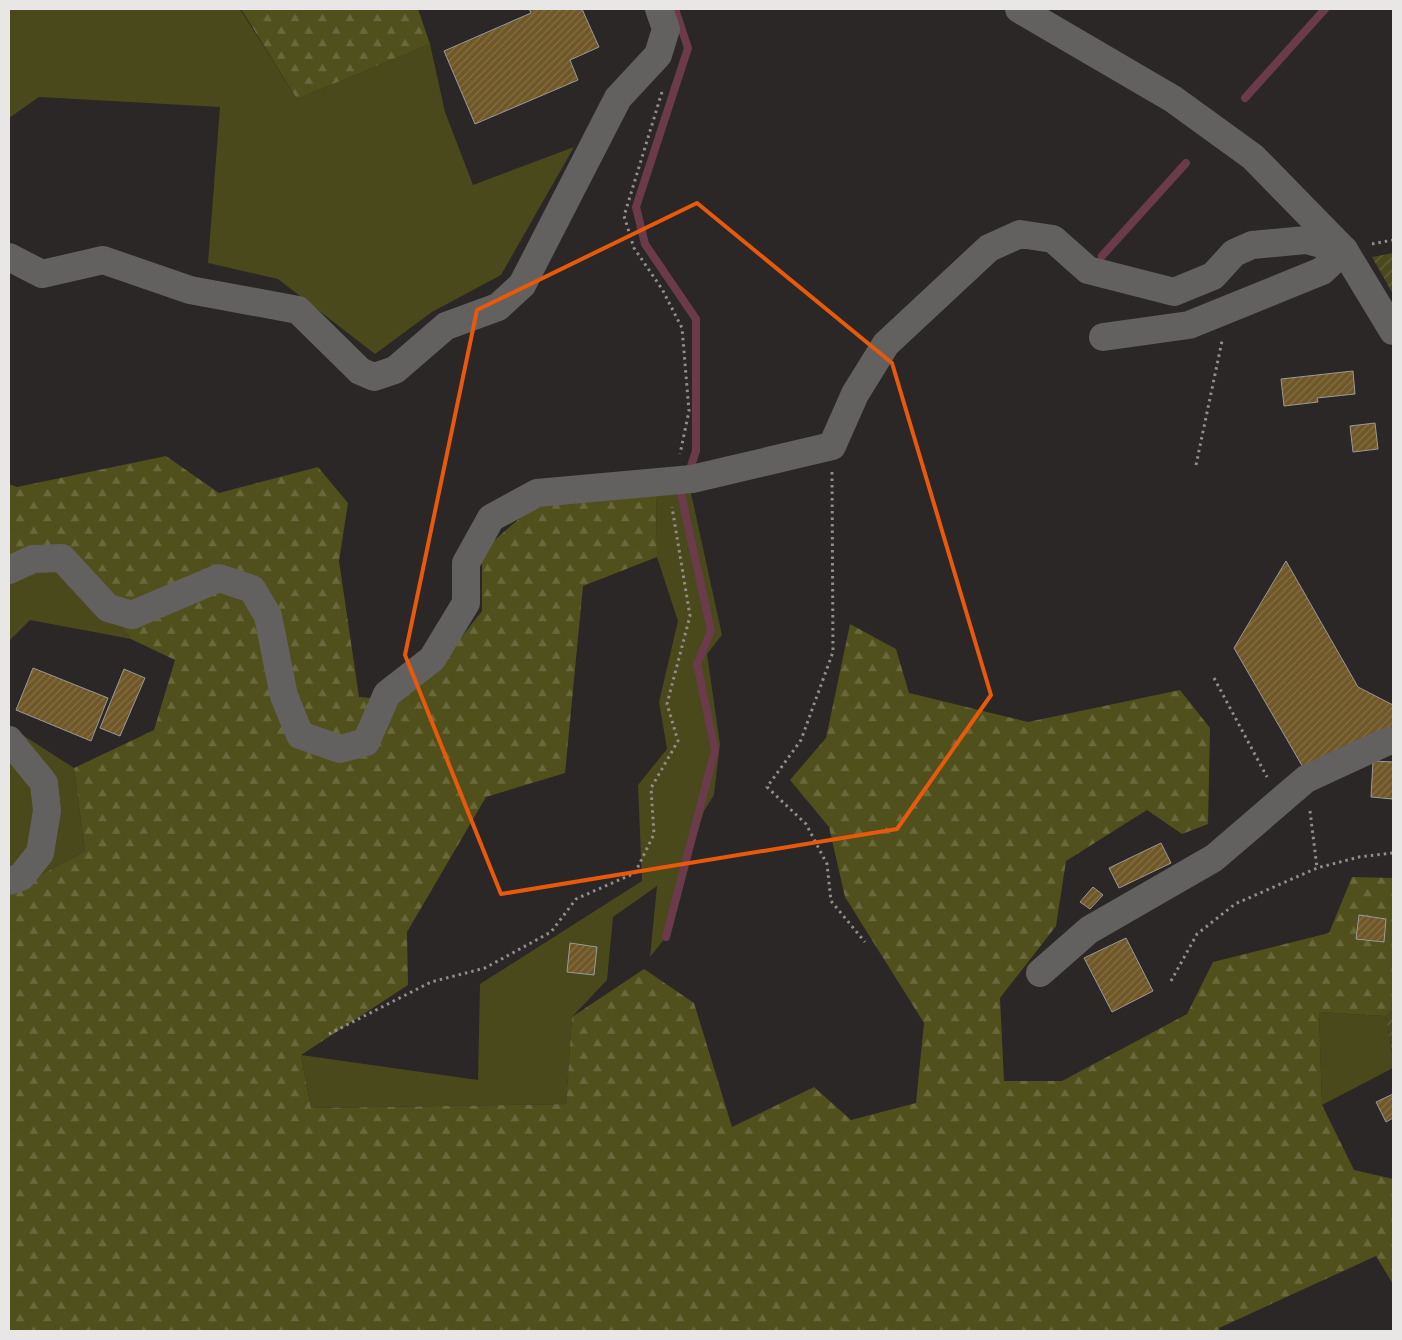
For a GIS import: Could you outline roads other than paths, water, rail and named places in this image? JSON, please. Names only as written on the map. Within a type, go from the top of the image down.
[{"type":"street","points":[[9,257],[42,274],[103,260],[190,290],[298,310],[360,371],[374,377],[395,370],[446,326],[498,307],[522,285],[618,98],[658,55],[666,29],[659,9]]},
{"type":"street","points":[[1019,9],[1173,99],[1253,157],[1344,250],[1393,332]]},
{"type":"street","points":[[9,570],[33,559],[62,558],[108,608],[132,615],[219,578],[252,589],[268,616],[284,696],[300,735],[340,749],[366,742],[387,694],[432,659],[466,603],[466,563],[491,518],[537,493],[683,480],[832,446],[855,394],[886,344],[989,248],[1020,234],[1053,238],[1088,270],[1174,292],[1213,276],[1234,253],[1252,245],[1306,240],[1344,250]]},
{"type":"street","points":[[1103,337],[1189,325],[1322,271],[1344,250]]},
{"type":"street","points":[[9,740],[44,783],[47,811],[40,853],[21,877],[9,881]]},
{"type":"street","points":[[1040,973],[1089,930],[1214,858],[1306,779],[1386,742],[1393,741]]},
{"type":"waterway","points":[[675,9],[688,48],[636,207],[645,244],[696,319],[696,451],[688,475]]},
{"type":"waterway","points":[[1245,98],[1325,9]]},
{"type":"waterway","points":[[1102,256],[1186,163]]},
{"type":"waterway","points":[[666,937],[715,750],[697,664],[711,631],[681,494],[684,486]]}]
